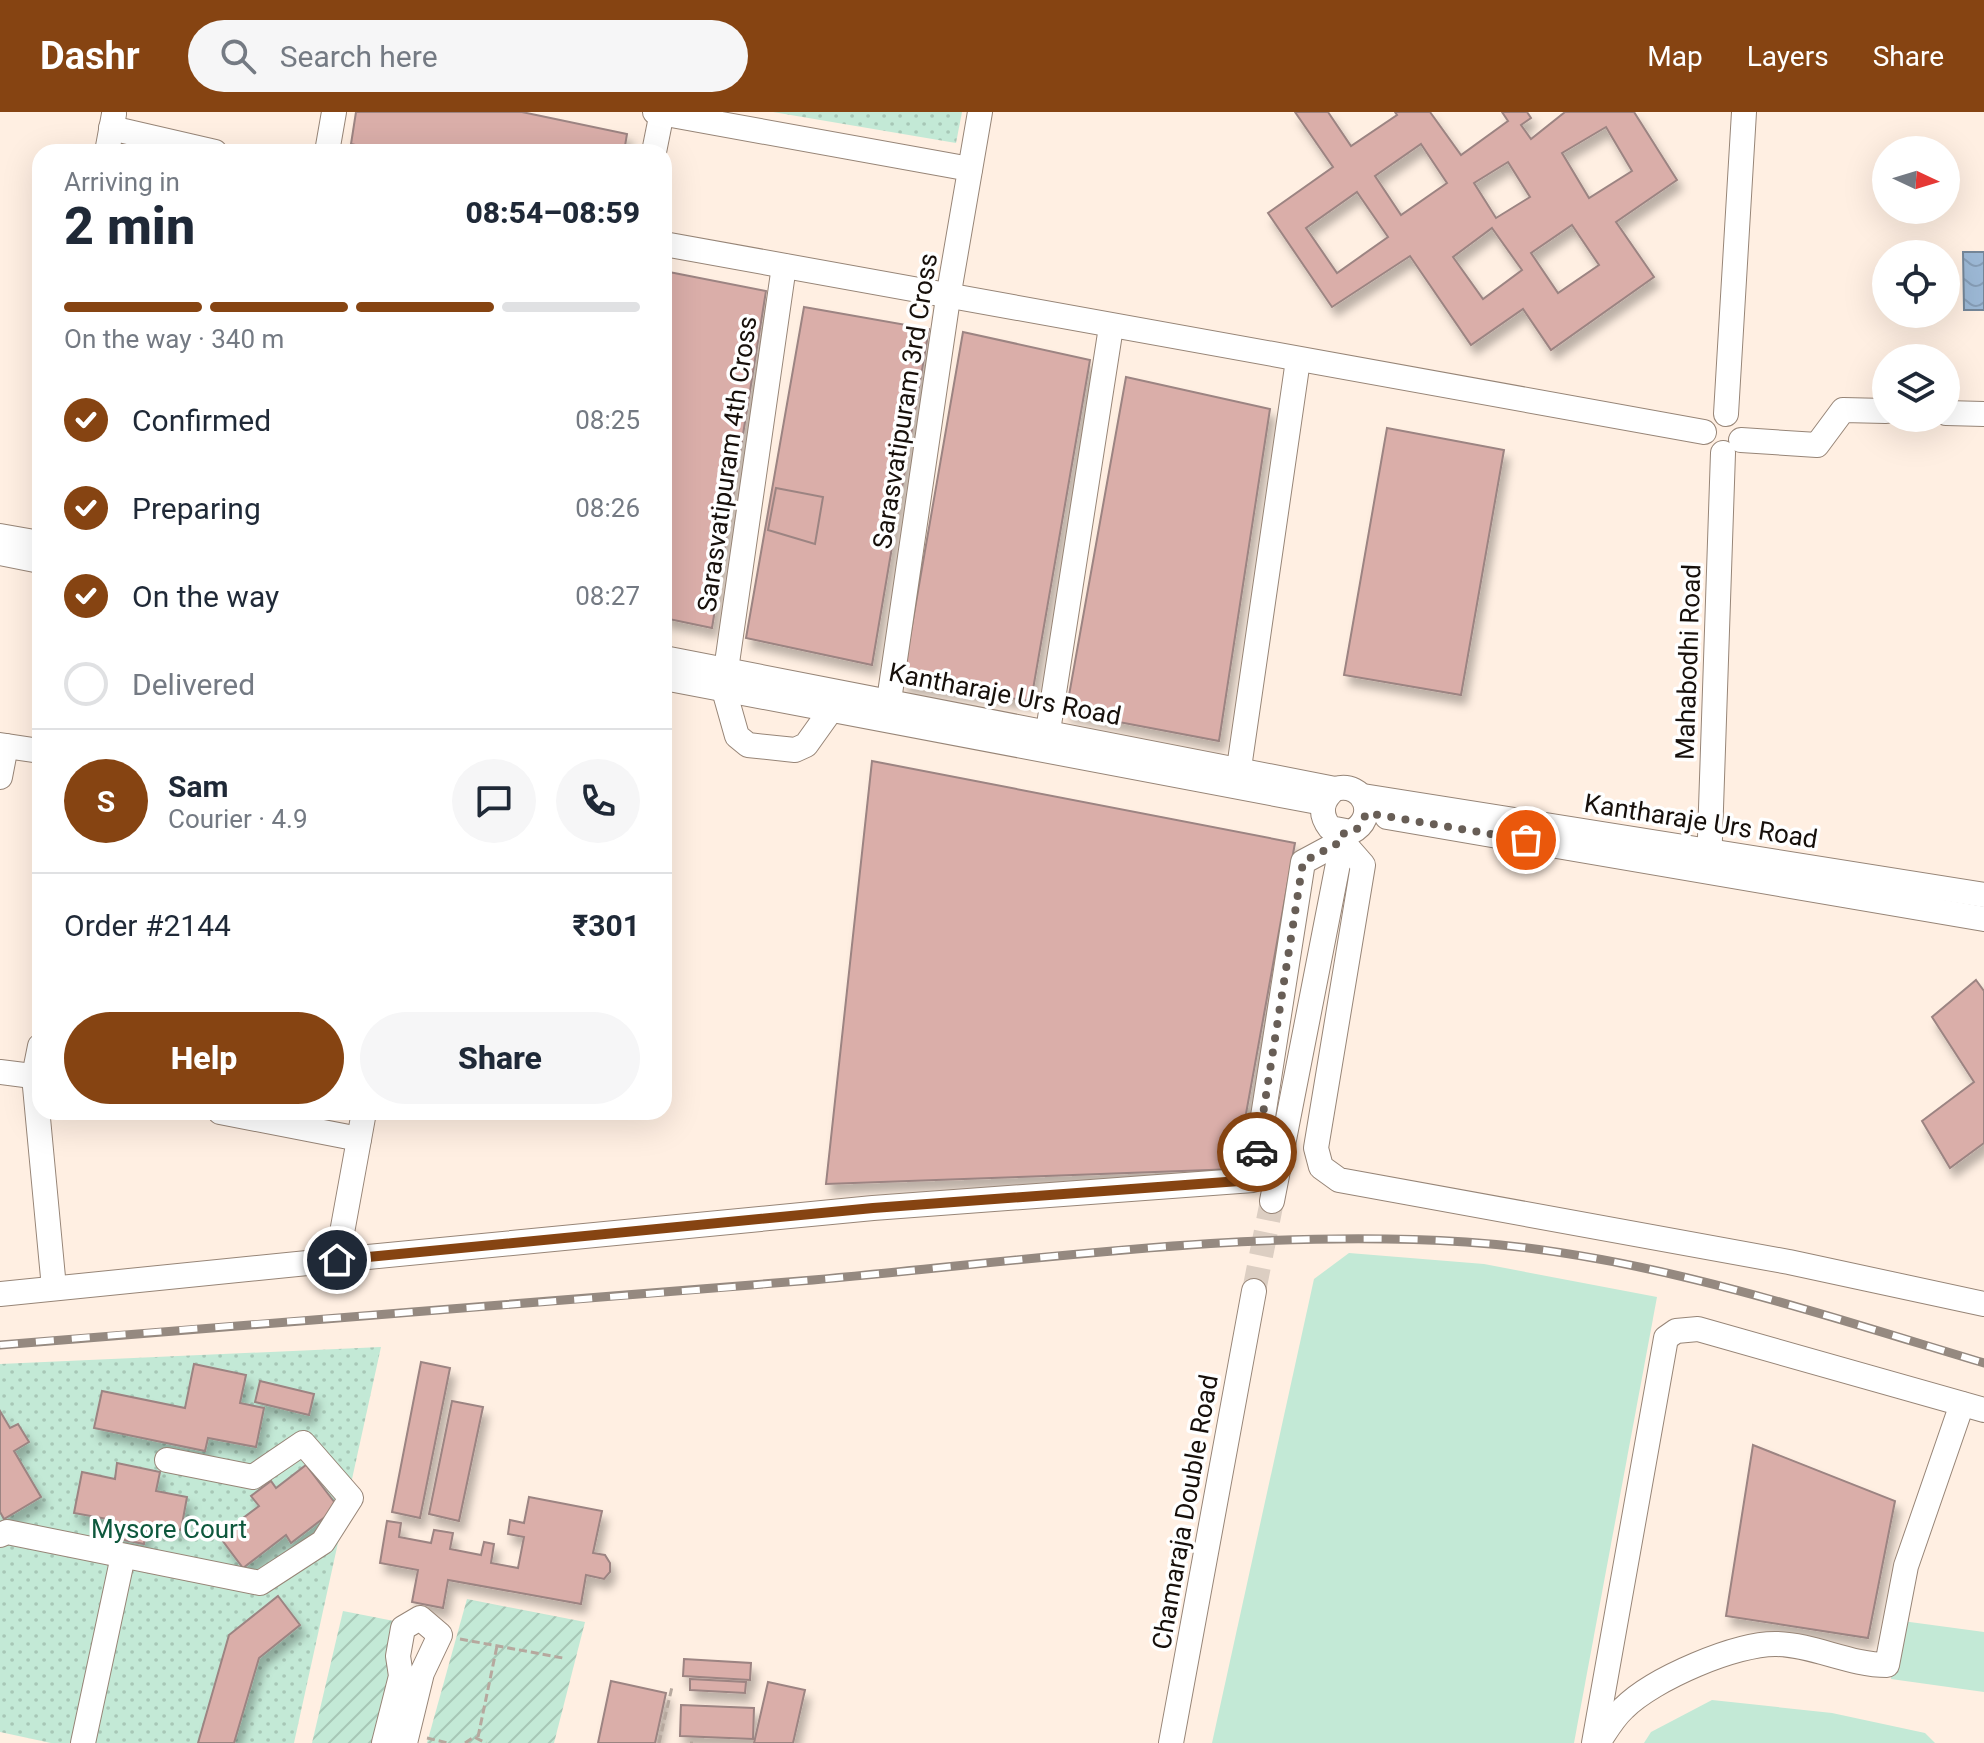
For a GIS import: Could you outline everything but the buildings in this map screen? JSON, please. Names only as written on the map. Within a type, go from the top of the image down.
[{"type":"street","points":[[328,144],[334,112]]},
{"type":"street","points":[[655,144],[659,112],[970,169]]},
{"type":"street","name":"Sarasvatipuram 3rd Cross","points":[[887,710],[948,298],[980,112]]},
{"type":"street","points":[[1726,414],[1744,112]]},
{"type":"street","points":[[111,124],[185,144]]},
{"type":"street","points":[[672,245],[948,298],[1704,432]]},
{"type":"street","name":"Sarasvatipuram 4th Cross","points":[[725,680],[784,266]]},
{"type":"street","points":[[1048,731],[1111,327]]},
{"type":"street","points":[[1239,768],[1298,360]]},
{"type":"street","points":[[1732,446],[1737,420],[1726,414],[1713,417],[1704,432],[1707,445],[1732,446],[1817,445],[1843,410],[1872,411]]},
{"type":"street","points":[[1960,413],[1984,414]]},
{"type":"street","name":"Mahabodhi Road","points":[[1710,861],[1732,446]]},
{"type":"street","points":[[0,536],[32,541]]},
{"type":"street","points":[[0,553],[32,544]]},
{"type":"street","name":"Kantharaje Urs Road","points":[[672,661],[725,680],[831,710],[887,710],[1048,731],[1239,768],[1329,796]]},
{"type":"street","name":"Kantharaje Urs Road","points":[[672,678],[725,680],[1329,796]]},
{"type":"street","points":[[725,680],[737,736],[748,745],[795,750],[806,745],[831,710]]},
{"type":"street","points":[[0,777],[3,745],[32,750]]},
{"type":"street","points":[[0,1294],[873,1208],[1253,1180],[1303,862],[1343,837],[1357,829],[1365,805],[1350,788],[1329,796],[1326,822],[1343,837],[1363,865],[1316,1148],[1321,1167],[1339,1180],[1760,1256],[1984,1304]]},
{"type":"street","name":"Kantharaje Urs Road","points":[[1365,805],[1710,861],[1984,895]]},
{"type":"street","points":[[1272,1201],[1343,837]]},
{"type":"street","name":"Kantharaje Urs Road","points":[[1710,861],[1984,919]]},
{"type":"street","points":[[0,1072],[32,1075]]},
{"type":"street","points":[[41,1120],[54,1288]]},
{"type":"street","points":[[289,1120],[359,1139]]},
{"type":"street","points":[[337,1260],[363,1120]]},
{"type":"street","name":"Chamaraja Double Road","points":[[1171,1743],[1254,1291]]},
{"type":"street","points":[[1698,1329],[1973,1407],[1906,1566],[1887,1665],[1801,1647],[1776,1644],[1753,1647],[1696,1666],[1653,1688],[1624,1707],[1596,1743],[1666,1338],[1671,1334],[1698,1329]]},
{"type":"street","points":[[0,1535],[7,1532],[260,1583],[323,1542],[351,1498],[303,1443],[253,1477],[167,1460]]},
{"type":"street","points":[[83,1743],[123,1556]]},
{"type":"street","points":[[384,1743],[401,1676],[398,1656],[403,1628],[420,1618],[440,1635],[422,1673],[405,1743]]},
{"type":"path","points":[[440,1635],[563,1658]]},
{"type":"path","points":[[478,1737],[497,1646]]},
{"type":"path","points":[[659,1743],[672,1687]]},
{"type":"path","points":[[465,1743],[478,1737]]},
{"type":"path","points":[[478,1737],[486,1743]]},
{"type":"green space","points":[[773,112],[962,112],[956,143]]},
{"type":"green space","points":[[1349,1253],[1484,1264],[1657,1297],[1574,1743],[1212,1743],[1314,1279]]},
{"type":"green space","name":"Mysore Court","points":[[381,1347],[294,1743],[51,1743],[0,1732],[0,1364]]},
{"type":"green space","points":[[467,1599],[585,1622],[554,1743],[427,1743]]},
{"type":"green space","points":[[343,1611],[399,1622],[379,1743],[312,1743]]},
{"type":"green space","points":[[1895,1620],[1984,1632],[1984,1692],[1891,1679]]},
{"type":"green space","points":[[1712,1700],[1832,1713],[1925,1733],[1935,1743],[1644,1743],[1651,1732]]},
{"type":"water","points":[[1963,252],[1984,252],[1984,310],[1964,310]]},
{"type":"tunnel","points":[[1254,1291],[1272,1201]]},
{"type":"railway","points":[[0,1345],[711,1289],[1139,1249],[1304,1239],[1385,1239],[1466,1242],[1532,1249],[1663,1272],[1792,1305],[1984,1363]]},
{"type":"way so far","points":[[1257,1152],[1303,862],[1342,841],[1344,833],[1363,824],[1367,813],[1526,840]]},
{"type":"route","points":[[337,1260],[873,1208],[1253,1180],[1257,1152]]}]
